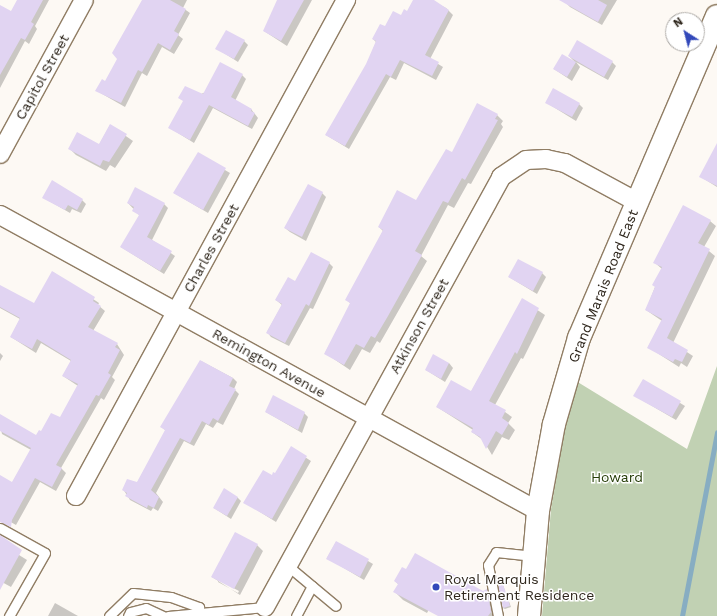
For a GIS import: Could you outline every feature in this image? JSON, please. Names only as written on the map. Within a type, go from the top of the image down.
[{"type":"street","name":"Capitol Street","points":[[0,154],[84,0]]},
{"type":"street","name":"Charles Street","points":[[76,496],[346,0]]},
{"type":"street","name":"Grand Marais Road East","points":[[529,616],[538,511],[554,424],[580,338],[717,16]]},
{"type":"street","name":"Atkinson Street","points":[[265,607],[501,177],[526,160],[546,158],[565,163],[637,202]]},
{"type":"street","name":"Remington Avenue","points":[[0,215],[538,511]]},
{"type":"lane","points":[[0,528],[45,553],[9,616]]},
{"type":"lane","points":[[498,616],[488,565],[496,552],[534,556]]},
{"type":"lane","points":[[288,566],[336,606]]},
{"type":"lane","points":[[296,616],[312,586]]},
{"type":"lane","points":[[108,616],[133,593],[171,597],[199,607],[198,615]]},
{"type":"lane","points":[[168,616],[198,615],[265,607]]},
{"type":"lane","points":[[128,616],[130,612],[146,608],[163,616]]},
{"type":"green space","name":"Howard","points":[[717,366],[717,616],[542,616],[551,509],[565,427],[576,381],[687,449]]},
{"type":"building","points":[[17,0],[43,0],[31,22],[34,24],[25,40],[21,38],[0,75],[0,5],[11,11]]},
{"type":"building","points":[[142,0],[170,0],[186,9],[174,31],[179,34],[170,50],[158,43],[142,72],[138,70],[121,103],[95,91],[102,79],[105,81],[117,59],[112,53]]},
{"type":"building","points":[[277,0],[304,0],[281,41],[263,31]]},
{"type":"building","points":[[413,0],[434,0],[449,10],[425,55],[439,62],[432,76],[400,60],[391,77],[386,74],[345,146],[325,135],[366,64],[376,41],[372,39],[380,24],[385,26],[393,11],[401,15],[404,9],[407,11]]},
{"type":"building","points":[[559,0],[598,0],[607,5],[598,22]]},
{"type":"building","points":[[226,30],[245,40],[234,59],[215,49]]},
{"type":"building","points":[[577,40],[613,61],[604,77],[568,56]]},
{"type":"building","points":[[562,54],[576,62],[567,77],[553,69]]},
{"type":"building","points":[[220,62],[243,74],[231,97],[252,109],[251,111],[255,113],[248,126],[209,105],[190,140],[168,128],[183,101],[178,98],[185,86],[203,94]]},
{"type":"building","points":[[553,88],[580,103],[572,117],[545,103]]},
{"type":"building","points":[[477,103],[498,114],[495,119],[498,120],[465,180],[462,178],[448,203],[443,201],[415,251],[422,255],[375,338],[371,336],[364,348],[356,344],[344,365],[324,354],[350,303],[345,300],[383,230],[378,227],[397,190],[416,200],[446,149],[452,152]]},
{"type":"building","points":[[110,124],[127,134],[109,162],[103,160],[100,166],[68,149],[77,132],[99,144]]},
{"type":"building","points":[[717,143],[717,186],[699,177]]},
{"type":"building","points":[[198,152],[226,168],[203,210],[173,193]]},
{"type":"building","points":[[52,180],[83,199],[77,210],[68,205],[65,210],[42,198]]},
{"type":"building","points":[[308,184],[323,192],[302,237],[284,228]]},
{"type":"building","points":[[135,187],[165,203],[147,237],[172,251],[160,271],[120,247],[139,215],[132,211],[134,207],[127,203]]},
{"type":"building","points":[[683,205],[711,220],[698,243],[710,249],[667,338],[688,350],[682,362],[675,359],[673,362],[647,348],[662,319],[645,310],[655,287],[652,285],[662,267],[653,263]]},
{"type":"building","points":[[311,252],[330,262],[309,306],[306,304],[285,343],[266,333],[282,304],[275,300],[288,277],[295,281]]},
{"type":"building","points":[[518,259],[543,272],[533,291],[508,277]]},
{"type":"building","points":[[52,271],[95,297],[93,301],[101,306],[88,327],[118,343],[115,347],[120,350],[108,373],[111,375],[99,396],[96,395],[56,465],[62,468],[52,487],[35,478],[12,520],[11,527],[0,522],[0,475],[12,482],[31,448],[0,431],[0,414],[36,435],[39,430],[41,431],[51,413],[60,417],[78,384],[62,376],[71,360],[37,339],[32,349],[10,337],[20,318],[0,307],[0,285],[34,303]]},
{"type":"building","points":[[522,298],[539,308],[517,354],[515,352],[489,401],[506,410],[502,418],[509,423],[502,435],[496,431],[486,449],[480,437],[471,432],[473,428],[436,407],[451,380],[471,391]]},
{"type":"building","points":[[433,354],[449,363],[441,379],[425,370]]},
{"type":"building","points":[[200,360],[233,378],[229,386],[236,389],[218,421],[213,418],[209,425],[202,421],[190,443],[180,438],[151,490],[159,497],[154,508],[148,505],[147,508],[125,496],[127,493],[122,490],[127,479],[137,482],[165,430],[160,427]]},
{"type":"building","points":[[643,379],[681,401],[672,417],[633,396]]},
{"type":"building","points":[[273,395],[305,412],[298,430],[265,412]]},
{"type":"building","points":[[291,446],[307,456],[272,519],[243,503],[263,470],[272,475],[273,472],[275,473]]},
{"type":"building","points":[[224,488],[238,497],[227,516],[213,508]]},
{"type":"building","points":[[235,532],[258,544],[234,589],[211,577]]},
{"type":"building","points":[[0,535],[22,550],[0,590]]},
{"type":"building","points":[[336,541],[369,559],[360,577],[326,559]]},
{"type":"building","name":"Royal Marquis Retirement Residence","points":[[415,553],[483,591],[487,589],[491,612],[488,616],[438,616],[393,592],[398,584],[394,581],[402,567],[406,569]]},
{"type":"building","points":[[503,584],[510,606],[503,608],[498,586]]},
{"type":"waterway","points":[[682,616],[717,432]]},
{"type":"place","name":"Royal Marquis Retirement Residence","points":[[436,587]]}]
